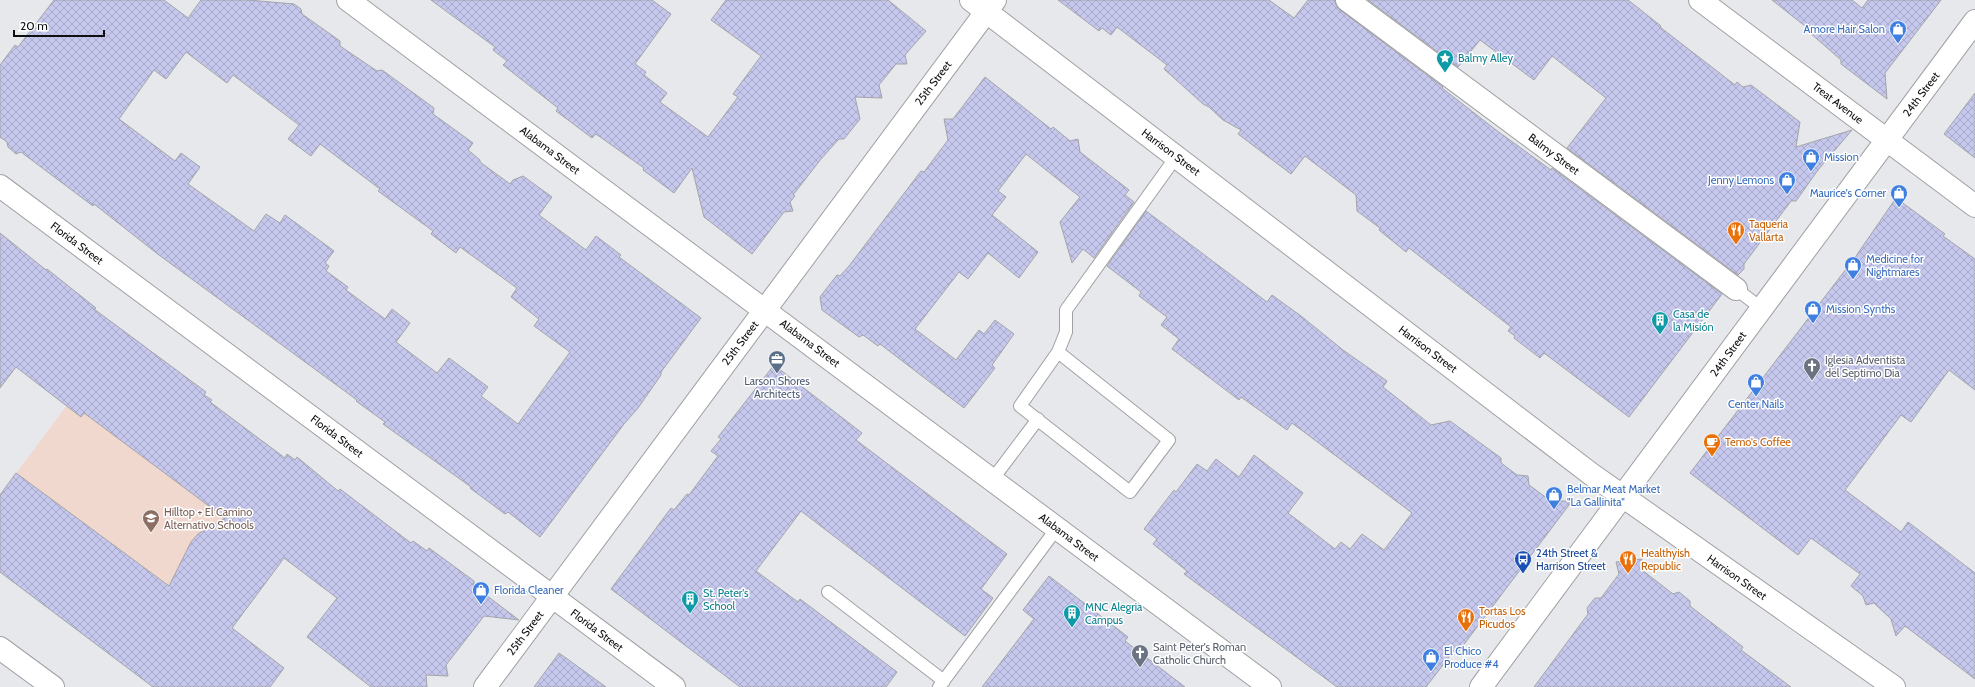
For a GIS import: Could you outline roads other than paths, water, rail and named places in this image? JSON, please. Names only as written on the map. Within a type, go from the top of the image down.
[{"type":"street","name":"Alabama Street","points":[[348,0],[1270,687]]},
{"type":"street","name":"Balmy Street","points":[[1347,0],[1736,289]]},
{"type":"street","name":"Treat Avenue","points":[[1700,0],[1975,206]]},
{"type":"street","name":"25th Street","points":[[485,687],[765,310],[984,4]]},
{"type":"street","name":"Harrison Street","points":[[984,4],[1176,156],[1623,497],[1894,687]]},
{"type":"street","name":"24th Street","points":[[1481,687],[1975,21]]},
{"type":"street","name":"Florida Street","points":[[0,186],[674,687]]},
{"type":"street","points":[[0,648],[52,687]]},
{"type":"lane","points":[[1058,352],[1169,440],[1130,492],[1020,406],[1058,352],[1066,332],[1066,310],[1176,156]]},
{"type":"lane","name":"Balmy Street","points":[[1736,289],[1762,308]]},
{"type":"lane","points":[[992,480],[1038,419]]},
{"type":"lane","points":[[828,592],[942,684],[1057,528]]},
{"type":"place","name":"Amore Hair Salon","points":[[1898,44]]},
{"type":"place","name":"Balmy Alley","points":[[1445,73]]},
{"type":"place","name":"Mission","points":[[1811,172]]},
{"type":"place","name":"Jenny Lemons","points":[[1787,195]]},
{"type":"place","name":"Maurice's Corner","points":[[1899,208]]},
{"type":"place","name":"Taqueria Vallarta","points":[[1736,245]]},
{"type":"place","name":"Medicine for Nightmares","points":[[1853,280]]},
{"type":"place","name":"Mission Synths","points":[[1813,324]]},
{"type":"place","name":"Casa de la Misión","points":[[1660,335]]},
{"type":"place","name":"Larson Shores Architects","points":[[777,374]]},
{"type":"place","name":"Iglesia Adventista del Septimo Dia","points":[[1812,381]]},
{"type":"place","name":"Center Nails","points":[[1756,397]]},
{"type":"place","name":"Temo's Coffee","points":[[1712,457]]},
{"type":"place","name":"Belmar Meat Market \"La Gallinita\"","points":[[1554,510]]},
{"type":"place","name":"Hilltop + El Camino Alternativo Schools","points":[[151,533]]},
{"type":"place","name":"24th Street & Harrison Street","points":[[1523,574]]},
{"type":"place","name":"Healthyish Republic","points":[[1628,574]]},
{"type":"place","name":"Florida Cleaner","points":[[481,605]]},
{"type":"place","name":"St. Peter's School","points":[[690,614]]},
{"type":"place","name":"MNC Alegria Campus","points":[[1072,628]]},
{"type":"place","name":"Tortas Los Picudos","points":[[1466,632]]},
{"type":"place","name":"Saint Peter's Roman Catholic Church","points":[[1140,668]]},
{"type":"place","name":"El Chico Produce #4","points":[[1431,672]]}]
